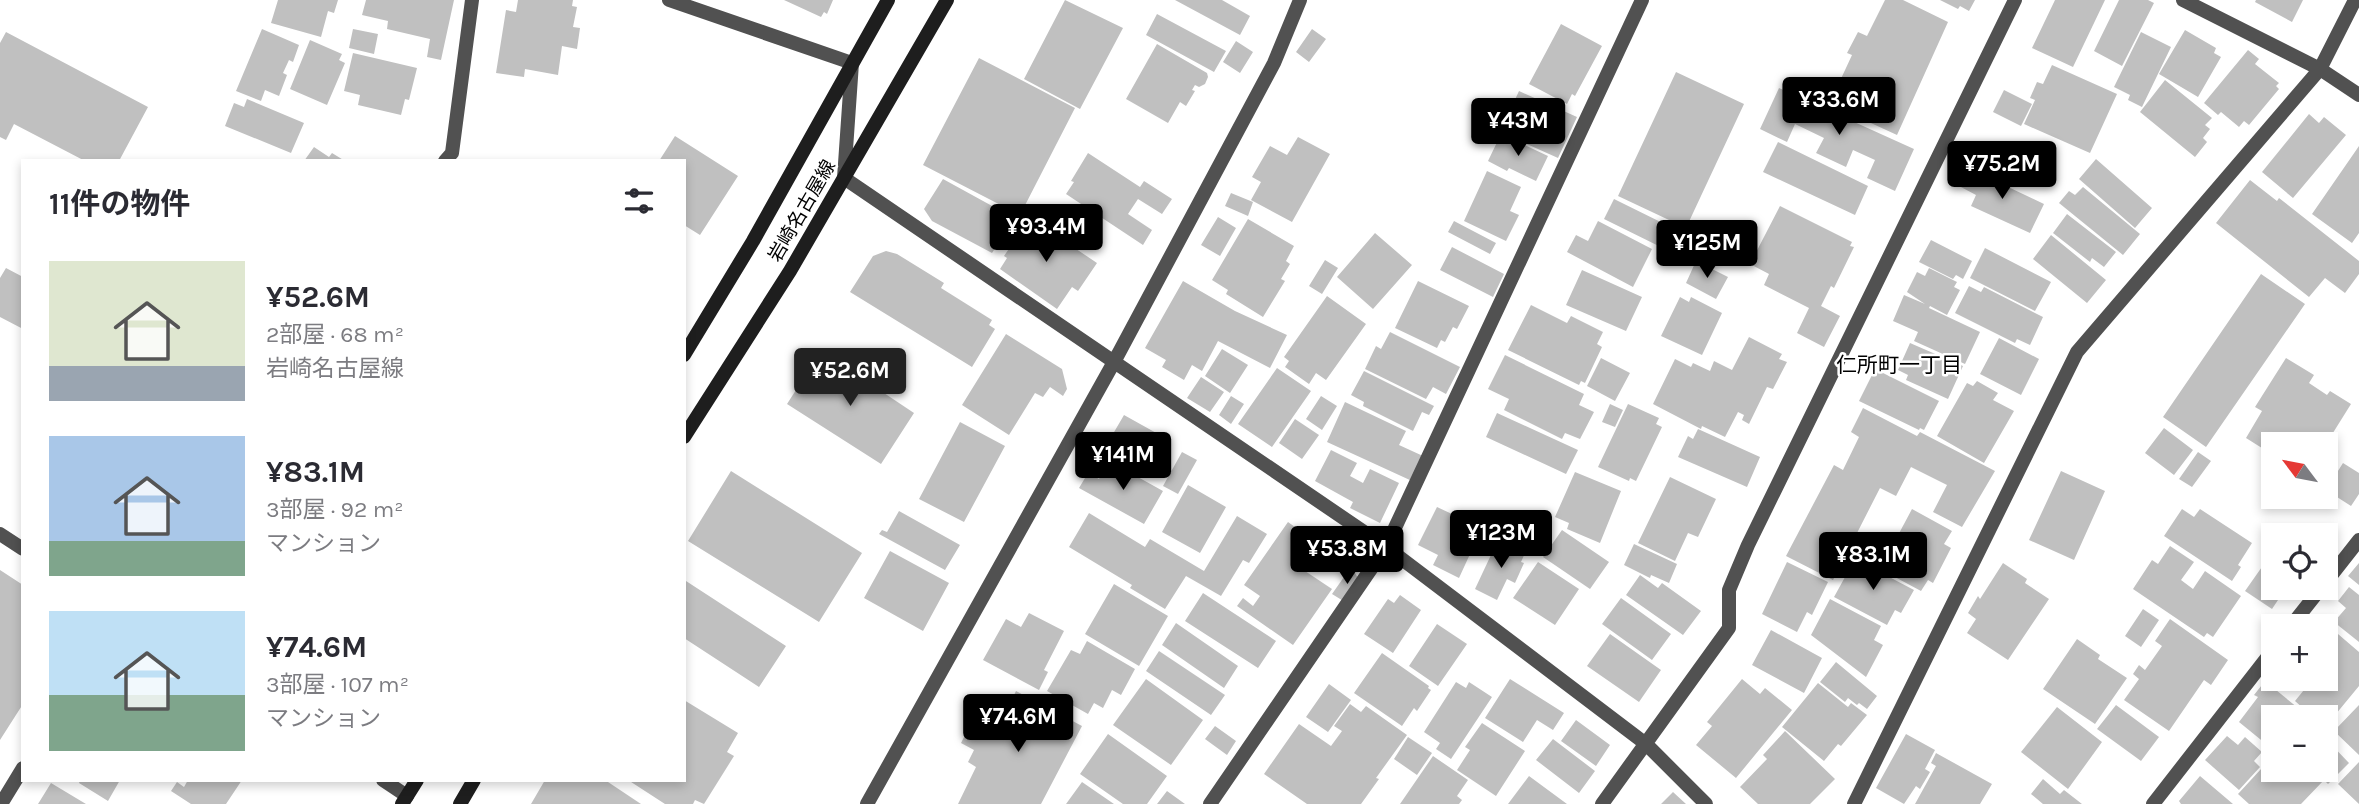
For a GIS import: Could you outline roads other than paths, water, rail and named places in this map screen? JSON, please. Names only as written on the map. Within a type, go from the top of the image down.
[{"type":"main road","name":"岩崎名古屋線","points":[[686,352],[753,241],[888,0]]},
{"type":"main road","name":"岩崎名古屋線","points":[[686,434],[790,271],[947,0]]},
{"type":"main road","points":[[404,800],[415,782]]},
{"type":"main road","points":[[460,804],[473,782]]},
{"type":"street","points":[[447,159],[452,153],[472,0]]},
{"type":"street","points":[[669,0],[852,63],[844,178],[1386,547],[1646,744],[1706,804]]},
{"type":"street","points":[[867,804],[1114,362],[1274,63],[1300,0]]},
{"type":"street","points":[[1210,804],[1386,547],[1642,0]]},
{"type":"street","points":[[1602,804],[1729,628],[1729,590],[1748,545],[2015,0]]},
{"type":"street","points":[[2183,0],[2320,69],[2359,95]]},
{"type":"street","points":[[1854,804],[2077,352],[2320,69],[2355,0]]},
{"type":"street","points":[[0,534],[21,548]]},
{"type":"street","points":[[2338,567],[2359,540]]},
{"type":"street","points":[[2300,614],[2312,600]]},
{"type":"street","points":[[2153,804],[2261,665]]},
{"type":"street","points":[[1,804],[21,771]]},
{"type":"street","points":[[385,782],[404,800]]},
{"type":"district","name":"仁所町一丁目","points":[[1899,365]]}]
